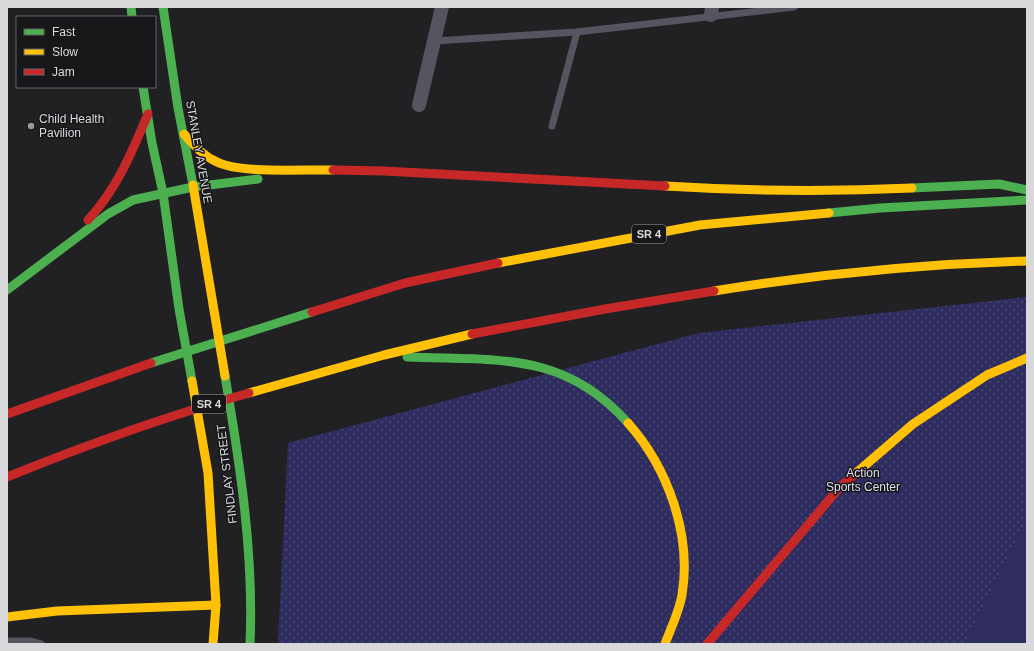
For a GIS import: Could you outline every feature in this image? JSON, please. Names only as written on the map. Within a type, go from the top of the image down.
[{"type":"main road","name":"STANLEY AVENUE","points":[[163,7],[178,108],[184,134],[212,302]]},
{"type":"main road","points":[[143,88],[162,193]]},
{"type":"main road","points":[[48,259],[92,216],[108,196],[121,175],[148,114]]},
{"type":"main road","points":[[184,134],[201,154],[220,164],[233,168],[336,169],[738,190],[854,191],[999,184],[1027,190]]},
{"type":"main road","points":[[7,290],[108,214],[133,200],[193,188],[336,169]]},
{"type":"main road","name":"FINDLAY STREET","points":[[162,193],[179,309],[208,473],[216,605],[213,644]]},
{"type":"main road","name":"SR 4","points":[[7,414],[128,370],[404,283],[535,255],[700,225],[880,208],[1027,200]]},
{"type":"main road","name":"SR 4","points":[[7,477],[133,429],[212,403],[384,355],[463,336],[605,309],[769,282],[957,263],[1027,261]]},
{"type":"main road","name":"FINDLAY STREET","points":[[212,302],[240,466],[252,603],[250,644]]},
{"type":"main road","points":[[384,355],[430,358],[492,358],[540,366],[577,380],[612,405],[645,441],[667,483],[680,523],[684,564],[680,604],[665,644]]},
{"type":"main road","points":[[707,644],[840,487],[913,424],[987,375],[1027,358]]},
{"type":"main road","points":[[7,617],[57,611],[216,605]]},
{"type":"street","points":[[419,105],[442,7]]},
{"type":"lane","points":[[435,41],[577,32],[712,11],[794,7]]},
{"type":"lane","points":[[552,126],[577,32]]},
{"type":"lane","points":[[7,641],[30,641],[41,644]]},
{"type":"green space","name":"Action Sports Center","points":[[1027,297],[1027,644],[278,644],[288,443],[699,333]]},
{"type":"green space","points":[[1027,519],[1027,644],[964,644]]},
{"type":"traffic: fast","points":[[131,7],[132,16]]},
{"type":"traffic: fast","points":[[163,7],[178,108],[193,185]]},
{"type":"traffic: fast","points":[[143,88],[152,143],[163,193],[179,309],[192,381]]},
{"type":"traffic: fast","points":[[7,290],[108,214],[133,200],[193,187],[258,179]]},
{"type":"traffic: fast","points":[[912,188],[999,184],[1027,190]]},
{"type":"traffic: fast","points":[[829,213],[880,208],[1027,200]]},
{"type":"traffic: fast","points":[[151,363],[312,312]]},
{"type":"traffic: fast","points":[[407,357],[498,360],[526,364],[553,371],[578,382],[603,399],[628,423]]},
{"type":"traffic: fast","points":[[225,376],[245,509],[250,577],[250,644]]},
{"type":"traffic: slow","points":[[184,134],[207,157],[228,166],[257,170],[333,170]]},
{"type":"traffic: slow","points":[[193,185],[225,376]]},
{"type":"traffic: slow","points":[[665,186],[788,190],[912,188]]},
{"type":"traffic: slow","points":[[498,263],[700,225],[829,213]]},
{"type":"traffic: slow","points":[[714,291],[831,275],[910,267],[1027,261]]},
{"type":"traffic: slow","points":[[249,393],[384,355],[472,334]]},
{"type":"traffic: slow","points":[[855,474],[913,424],[987,375],[1027,358]]},
{"type":"traffic: slow","points":[[192,381],[208,473],[216,605],[213,644]]},
{"type":"traffic: slow","points":[[628,423],[655,460],[674,503],[680,526],[684,572],[682,595],[677,614],[665,644]]},
{"type":"traffic: slow","points":[[7,617],[57,611],[216,605]]},
{"type":"traffic: jam","points":[[88,220],[116,183],[130,156],[148,114]]},
{"type":"traffic: jam","points":[[333,170],[384,171],[665,186]]},
{"type":"traffic: jam","points":[[312,312],[405,283],[498,263]]},
{"type":"traffic: jam","points":[[472,334],[605,309],[714,291]]},
{"type":"traffic: jam","points":[[7,414],[151,363]]},
{"type":"traffic: jam","points":[[7,477],[127,432],[188,411],[249,393]]},
{"type":"traffic: jam","points":[[707,644],[840,487],[855,474]]},
{"type":"place","name":"Child Health Pavilion","points":[[31,126]]}]
